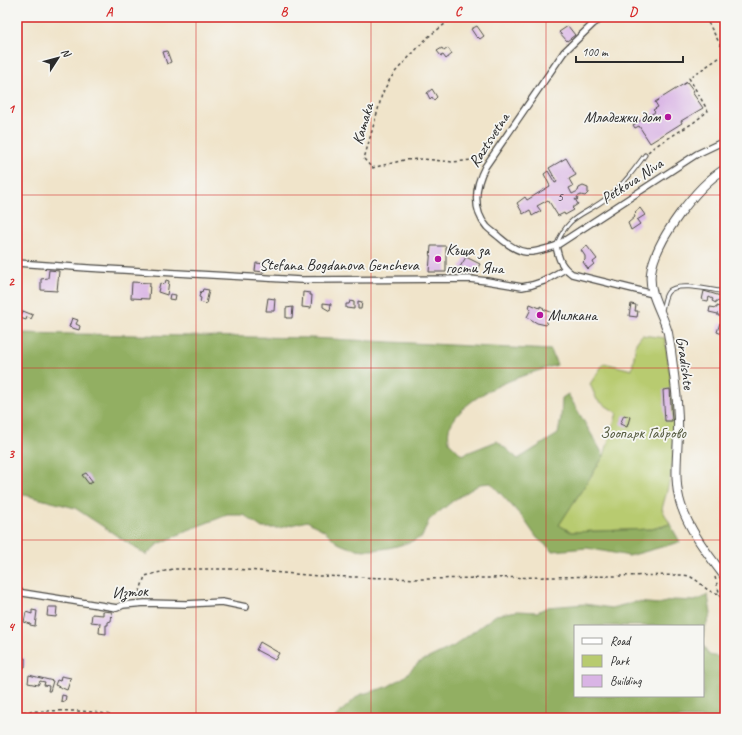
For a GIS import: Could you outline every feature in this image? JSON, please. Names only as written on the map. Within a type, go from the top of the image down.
[{"type":"street","name":"Raztsvetna","points":[[556,246],[538,251],[526,252],[513,248],[488,228],[480,215],[476,200],[479,178],[490,159],[564,52],[593,24],[604,17]]},
{"type":"street","name":"Petkova Niva","points":[[556,246],[697,154],[725,142]]},
{"type":"street","name":"Gradishte","points":[[725,169],[708,181],[662,240],[654,258],[650,283],[668,333],[677,404],[678,492],[681,505],[688,522],[725,577]]},
{"type":"street","points":[[556,246],[564,269],[572,274],[653,294]]},
{"type":"street","name":"Stefana Bogdanova Gencheva","points":[[17,263],[300,280],[469,279],[487,280],[522,287],[544,281],[564,269]]},
{"type":"street","name":"Изток","points":[[17,592],[117,608],[123,605],[145,603],[186,604],[222,602],[246,607]]},
{"type":"lane","points":[[556,246],[562,232],[570,221],[608,198],[626,181],[645,155]]},
{"type":"lane","points":[[660,312],[668,291],[673,288],[682,286],[725,292]]},
{"type":"path","name":"Kamaka","points":[[454,17],[428,37],[390,79],[380,100],[364,159],[372,168],[404,160],[423,159],[453,162],[490,159]]},
{"type":"path","points":[[645,155],[654,147],[693,123],[708,111],[689,78],[725,53],[706,17]]},
{"type":"path","points":[[135,604],[131,604],[140,591],[145,576],[173,569],[234,569],[320,576],[422,579],[679,575],[690,576],[700,582],[710,592],[725,594]]},
{"type":"path","points":[[714,571],[721,599],[721,612],[725,623]]},
{"type":"path","points":[[17,712],[82,712],[112,715],[118,718]]},
{"type":"green space","points":[[17,333],[311,338],[551,350],[557,365],[500,385],[473,401],[462,410],[453,421],[449,428],[449,442],[462,455],[497,441],[518,459],[558,434],[561,418],[562,398],[568,394],[604,456],[559,525],[571,532],[652,529],[670,524],[680,542],[629,556],[587,548],[553,551],[537,538],[523,518],[491,483],[480,484],[454,500],[429,520],[422,537],[392,547],[371,550],[350,548],[338,543],[324,531],[307,521],[279,528],[262,528],[244,515],[227,515],[188,530],[157,545],[146,555],[75,508],[17,493]]},
{"type":"green space","name":"Зоопарк Габрово","points":[[642,335],[665,338],[673,406],[674,440],[671,473],[662,509],[670,524],[652,529],[571,532],[559,525],[604,456],[617,413],[597,400],[590,384],[604,363],[632,370],[636,343]]},
{"type":"green space","points":[[708,595],[711,614],[704,630],[704,625],[574,625],[574,697],[704,697],[704,647],[709,655],[725,658],[725,718],[334,718],[359,695],[387,687],[404,677],[418,663],[454,646],[496,615],[517,611],[537,612],[548,607],[585,604],[611,608],[636,602],[659,604],[673,600],[695,601]]},
{"type":"building","points":[[477,26],[484,36],[480,39],[478,37],[477,38],[471,29]]},
{"type":"building","points":[[568,26],[575,35],[567,41],[559,32]]},
{"type":"building","points":[[442,48],[444,51],[448,48],[452,54],[446,59],[437,51]]},
{"type":"building","points":[[167,51],[171,62],[167,64],[163,52]]},
{"type":"building","name":"Младежки дом","points":[[687,82],[694,91],[692,92],[703,108],[681,121],[682,123],[650,143],[639,126],[635,128],[633,125],[655,112],[653,110],[658,107],[655,102]]},
{"type":"building","points":[[432,89],[437,97],[434,100],[432,97],[430,99],[427,93]]},
{"type":"building","points":[[566,158],[576,175],[569,179],[573,186],[569,188],[572,194],[583,186],[588,188],[588,193],[585,196],[581,195],[577,197],[577,200],[575,199],[578,204],[572,208],[574,210],[565,215],[564,213],[558,216],[548,200],[537,206],[541,211],[532,216],[530,210],[523,214],[517,203],[525,197],[527,200],[550,186],[544,174],[548,171],[555,183],[557,182],[549,168]]},
{"type":"building","points":[[640,208],[645,215],[637,220],[640,224],[631,230],[628,223],[635,217],[635,212]]},
{"type":"building","name":"Къща за гости Яна","points":[[431,246],[446,246],[446,272],[429,272]]},
{"type":"building","points":[[587,246],[597,259],[588,269],[583,262],[585,260],[585,256],[581,250]]},
{"type":"building","points":[[466,257],[480,264],[474,275],[460,267]]},
{"type":"building","points":[[256,263],[265,264],[264,272],[255,271]]},
{"type":"building","points":[[49,270],[59,271],[57,291],[41,290],[41,279],[48,278]]},
{"type":"building","points":[[166,280],[169,281],[167,295],[158,292],[160,283],[165,284]]},
{"type":"building","points":[[132,282],[150,283],[149,299],[131,298]]},
{"type":"building","points":[[203,289],[209,290],[206,304],[200,302],[201,298],[199,297]]},
{"type":"building","points":[[704,291],[724,297],[723,302],[716,301],[716,303],[709,297],[708,301],[702,300]]},
{"type":"building","points":[[303,292],[310,293],[310,295],[312,295],[311,308],[302,307]]},
{"type":"building","points":[[170,294],[176,295],[175,300],[169,299]]},
{"type":"building","points":[[268,298],[275,299],[274,311],[266,311]]},
{"type":"building","points":[[350,301],[354,302],[354,309],[346,308],[346,304],[349,304]]},
{"type":"building","points":[[358,301],[362,302],[361,309],[358,309]]},
{"type":"building","points":[[323,303],[331,304],[330,311],[323,307]]},
{"type":"building","name":"Милкана","points":[[530,304],[540,308],[540,306],[544,308],[543,309],[553,313],[551,317],[549,316],[546,325],[537,323],[527,317],[531,309],[529,308]]},
{"type":"building","points":[[631,304],[636,305],[635,311],[638,311],[637,317],[629,316]]},
{"type":"building","points":[[717,306],[725,308],[722,316],[709,312],[710,307],[717,308]]},
{"type":"building","points":[[293,307],[292,318],[286,318],[286,308]]},
{"type":"building","points":[[23,311],[33,315],[31,319],[27,317],[26,320],[20,318]]},
{"type":"building","points":[[72,318],[78,320],[76,324],[80,326],[79,330],[69,327]]},
{"type":"building","points":[[720,323],[724,324],[722,334],[717,332]]},
{"type":"building","points":[[670,389],[672,421],[665,421],[663,390]]},
{"type":"building","points":[[624,415],[630,417],[627,427],[620,424]]},
{"type":"building","points":[[86,473],[93,482],[89,484],[82,475]]},
{"type":"building","points":[[48,607],[57,607],[56,617],[47,616]]},
{"type":"building","points":[[32,610],[37,611],[35,626],[24,622],[26,612],[32,614]]},
{"type":"building","points":[[103,611],[112,612],[111,621],[108,622],[108,625],[106,625],[106,634],[99,633],[100,623],[91,622],[92,614],[103,615]]},
{"type":"building","points":[[260,642],[279,653],[275,660],[256,650]]},
{"type":"building","points":[[25,658],[25,667],[21,667],[21,669],[19,669],[19,667],[17,667],[17,662],[20,662],[20,659]]},
{"type":"building","points":[[29,675],[53,681],[50,691],[48,691],[49,686],[44,685],[45,682],[40,681],[38,685],[28,683]]},
{"type":"building","points":[[61,676],[71,678],[67,690],[55,685],[57,680],[60,681]]},
{"type":"building","points":[[62,695],[66,696],[65,702],[61,701]]},
{"type":"place","name":"Младежки дом","points":[[668,117]]},
{"type":"place","name":"Къща за гости Яна","points":[[438,259]]},
{"type":"place","name":"Милкана","points":[[540,315]]}]
